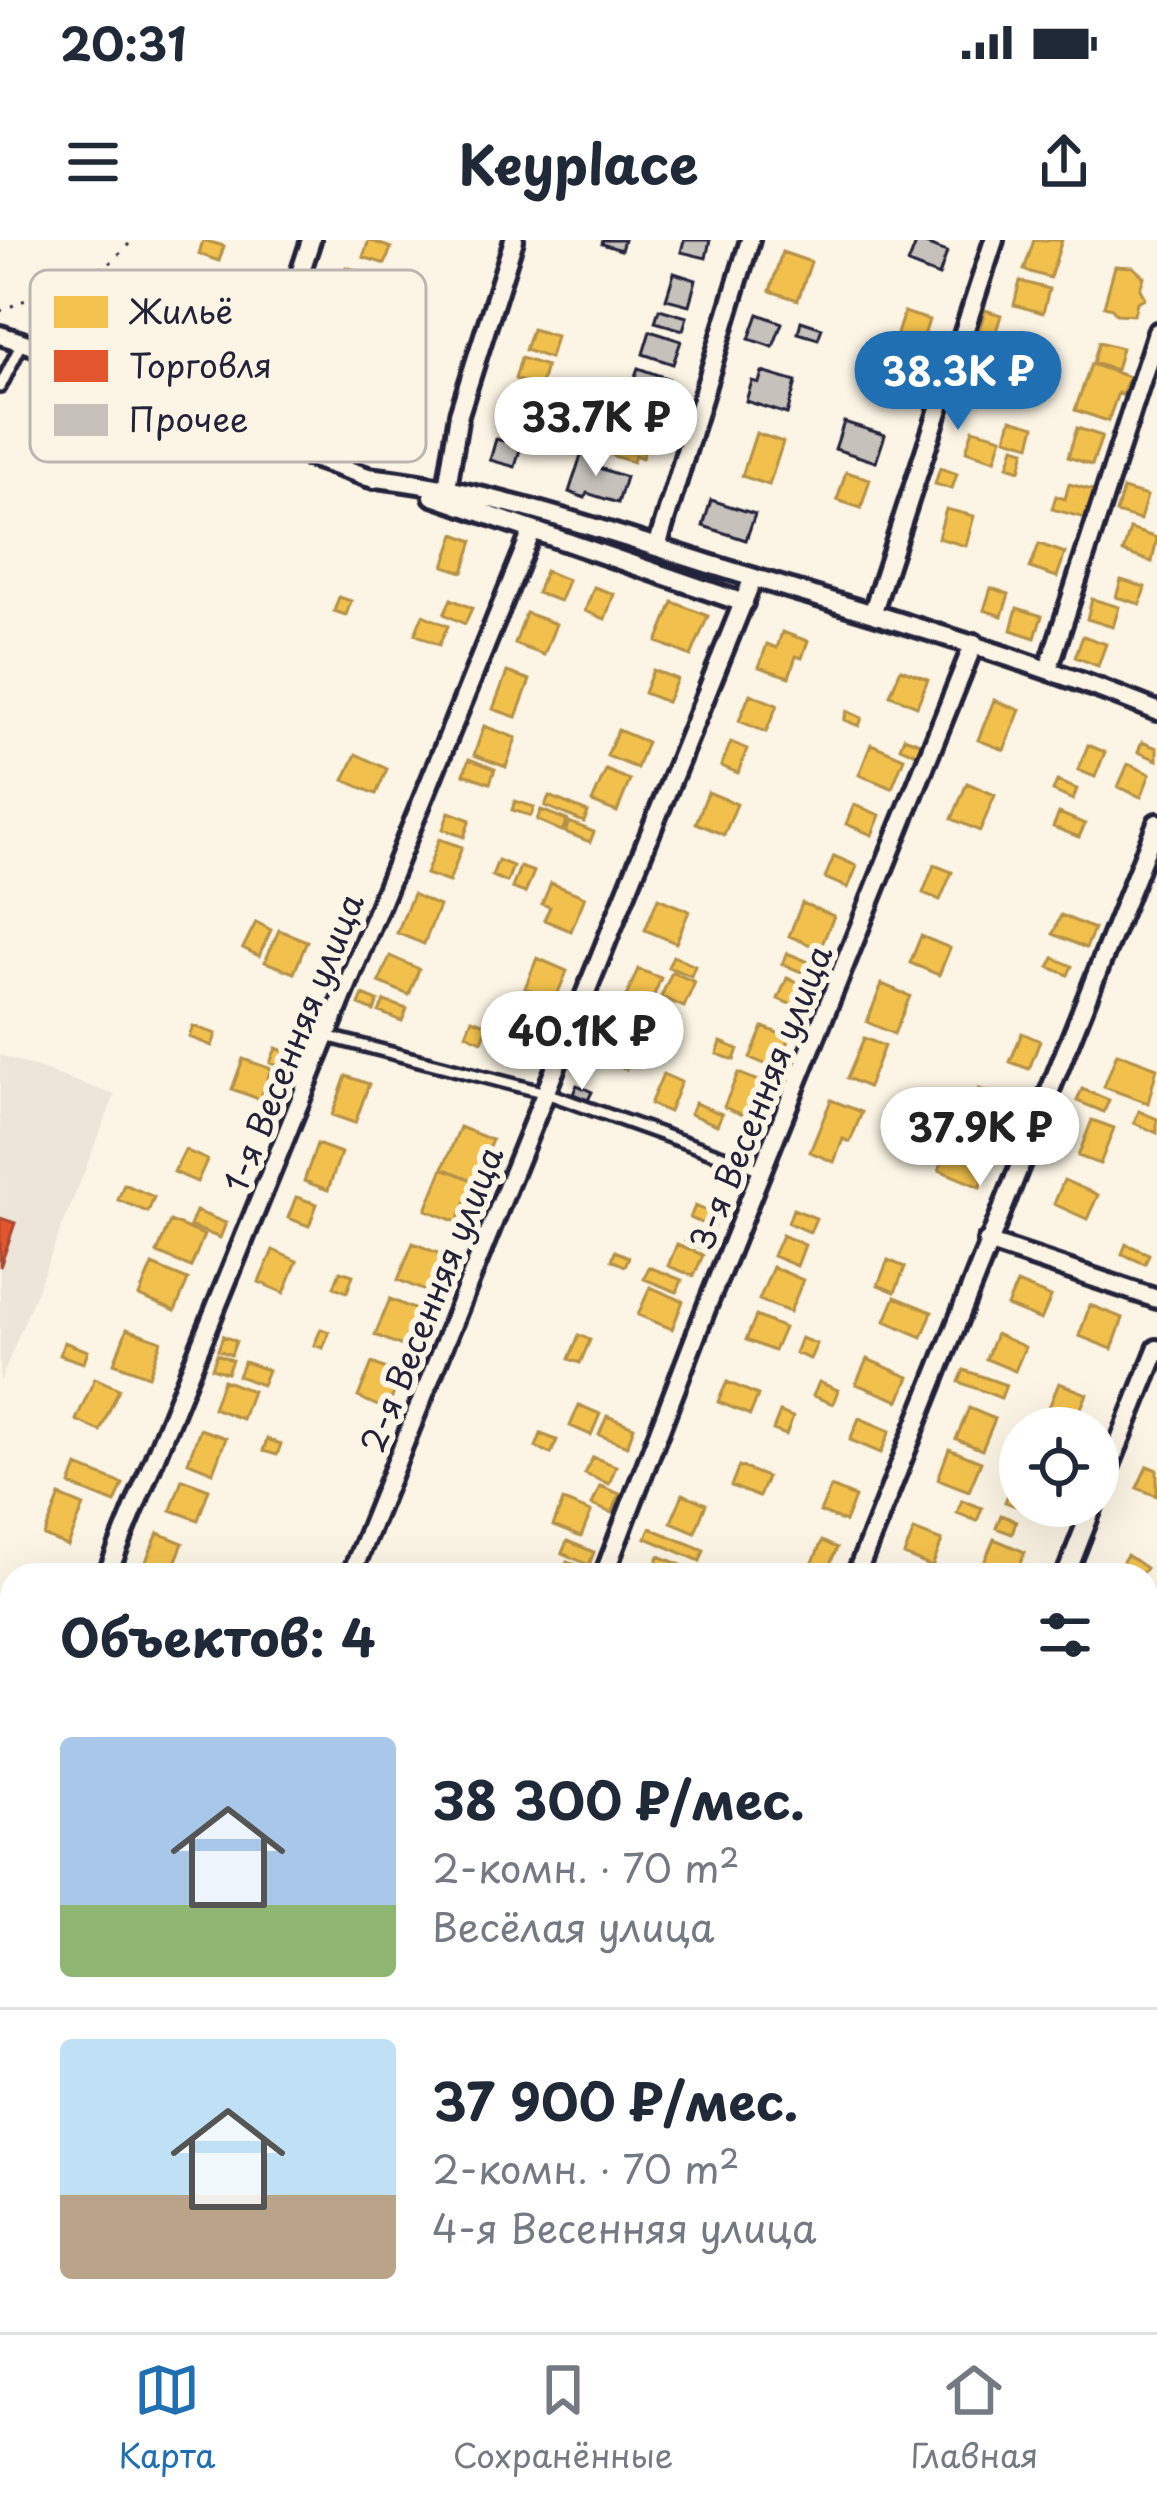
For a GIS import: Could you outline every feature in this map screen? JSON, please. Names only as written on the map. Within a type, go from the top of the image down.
[{"type":"street","points":[[301,270],[311,240]]},
{"type":"street","points":[[447,488],[459,415],[514,240]]},
{"type":"street","points":[[657,547],[750,240]]},
{"type":"street","points":[[873,610],[994,240]]},
{"type":"street","points":[[1049,667],[1157,332]]},
{"type":"street","points":[[0,335],[30,346]]},
{"type":"street","points":[[324,462],[470,507],[745,603]]},
{"type":"street","points":[[367,477],[447,488],[873,610],[1049,667],[1157,711]]},
{"type":"street","points":[[447,488],[470,507]]},
{"type":"street","name":"1-я Весенняя улица","points":[[112,1563],[532,531]]},
{"type":"street","name":"2-я Весенняя улица","points":[[356,1563],[754,578]]},
{"type":"street","name":"3-я Весенняя улица","points":[[609,1563],[974,643]]},
{"type":"street","points":[[861,1563],[1157,824]]},
{"type":"street","points":[[987,1242],[1157,1299]]},
{"type":"street","points":[[1119,1443],[1157,1348]]},
{"type":"street","points":[[1071,1563],[1085,1527]]},
{"type":"lane","points":[[0,388],[22,343]]},
{"type":"lane","points":[[326,1036],[546,1093],[762,1170]]},
{"type":"path","points":[[95,270],[109,264],[133,240]]},
{"type":"path","points":[[0,311],[30,298]]},
{"type":"shaded area","points":[[0,1055],[115,1095],[0,1382]]},
{"type":"building: Жильё","points":[[203,240],[224,246],[219,261],[199,254]]},
{"type":"building: Жильё","points":[[369,240],[391,248],[385,264],[363,257]]},
{"type":"building: Жильё","points":[[1034,240],[1062,240],[1050,278],[1024,270]]},
{"type":"building: Жильё","points":[[782,252],[811,262],[798,300],[770,291]]},
{"type":"building: Жильё","points":[[1115,266],[1133,267],[1144,277],[1140,289],[1145,298],[1137,302],[1134,315],[1116,314],[1104,306]]},
{"type":"building: Жильё","points":[[1020,281],[1049,289],[1043,313],[1014,305]]},
{"type":"building: Жильё","points":[[985,310],[1001,315],[995,335],[979,330]]},
{"type":"building: Жильё","points":[[904,312],[929,320],[916,361],[891,353]]},
{"type":"building: Жильё","points":[[532,329],[556,336],[550,358],[525,350]]},
{"type":"building: Жильё","points":[[1099,342],[1122,348],[1116,370],[1093,363]]},
{"type":"building: Жильё","points":[[994,344],[1018,352],[1005,391],[978,382]]},
{"type":"building: Жильё","points":[[521,358],[546,366],[540,387],[515,379]]},
{"type":"building: Жильё","points":[[1091,364],[1129,377],[1108,421],[1075,410]]},
{"type":"building: Жильё","points":[[1011,419],[1035,426],[1030,445],[1006,438]]},
{"type":"building: Жильё","points":[[622,427],[649,436],[642,458],[635,455],[633,462],[613,456],[616,448],[611,447]]},
{"type":"building: Жильё","points":[[1077,428],[1102,436],[1092,465],[1068,457]]},
{"type":"building: Жильё","points":[[973,429],[1002,437],[995,460],[966,451]]},
{"type":"building: Жильё","points":[[756,433],[783,442],[769,485],[742,476]]},
{"type":"building: Жильё","points":[[1014,447],[1025,450],[1020,470],[1008,466]]},
{"type":"building: Жильё","points":[[940,468],[957,474],[952,489],[935,484]]},
{"type":"building: Жильё","points":[[846,472],[870,479],[861,508],[837,500]]},
{"type":"building: Жильё","points":[[1069,484],[1096,491],[1088,519],[1052,509],[1056,496],[1065,499]]},
{"type":"building: Жильё","points":[[1123,489],[1147,496],[1140,520],[1116,513]]},
{"type":"building: Жильё","points":[[946,509],[974,516],[966,546],[938,538]]},
{"type":"building: Жильё","points":[[1130,529],[1157,538],[1152,562],[1123,552]]},
{"type":"building: Жильё","points":[[455,534],[473,541],[463,572],[444,566]]},
{"type":"building: Жильё","points":[[1039,544],[1065,553],[1057,577],[1030,568]]},
{"type":"building: Жильё","points":[[545,571],[568,580],[560,601],[537,593]]},
{"type":"building: Жильё","points":[[1121,580],[1145,587],[1140,604],[1116,597]]},
{"type":"building: Жильё","points":[[594,587],[614,594],[605,619],[585,611]]},
{"type":"building: Жильё","points":[[991,588],[1009,594],[1002,616],[984,610]]},
{"type":"building: Жильё","points":[[339,597],[351,601],[346,615],[334,611]]},
{"type":"building: Жильё","points":[[451,599],[472,608],[465,624],[444,614]]},
{"type":"building: Жильё","points":[[1092,599],[1119,607],[1113,627],[1087,619]]},
{"type":"building: Жильё","points":[[673,602],[708,616],[691,656],[657,642]]},
{"type":"building: Жильё","points":[[1017,608],[1042,616],[1035,638],[1011,630]]},
{"type":"building: Жильё","points":[[526,613],[556,624],[544,655],[515,644]]},
{"type":"building: Жильё","points":[[423,615],[448,626],[439,645],[415,634]]},
{"type":"building: Жильё","points":[[782,632],[808,641],[802,658],[796,656],[789,677],[759,667],[767,644],[777,648]]},
{"type":"building: Жильё","points":[[1083,636],[1106,644],[1098,666],[1075,657]]},
{"type":"building: Жильё","points":[[901,669],[928,679],[917,706],[890,695]]},
{"type":"building: Жильё","points":[[653,670],[677,679],[667,702],[644,693]]},
{"type":"building: Жильё","points":[[507,672],[530,680],[516,717],[493,709]]},
{"type":"building: Жильё","points":[[750,694],[777,705],[766,732],[739,721]]},
{"type":"building: Жильё","points":[[994,700],[1020,710],[1004,750],[978,740]]},
{"type":"building: Жильё","points":[[847,711],[862,718],[859,726],[844,720]]},
{"type":"building: Жильё","points":[[484,726],[516,738],[506,767],[474,755]]},
{"type":"building: Жильё","points":[[618,730],[647,742],[637,768],[607,756]]},
{"type":"building: Жильё","points":[[904,737],[925,745],[921,756],[900,747]]},
{"type":"building: Жильё","points":[[731,742],[747,749],[738,773],[721,766]]},
{"type":"building: Жильё","points":[[1142,742],[1157,748],[1157,760],[1138,752]]},
{"type":"building: Жильё","points":[[871,744],[904,758],[892,788],[859,775]]},
{"type":"building: Жильё","points":[[1088,745],[1105,752],[1095,777],[1078,770]]},
{"type":"building: Жильё","points":[[356,754],[387,769],[376,794],[344,780]]},
{"type":"building: Жильё","points":[[469,759],[495,769],[490,783],[464,774]]},
{"type":"building: Жильё","points":[[1128,764],[1150,774],[1141,797],[1118,787]]},
{"type":"building: Жильё","points":[[606,770],[630,780],[617,812],[592,802]]},
{"type":"building: Жильё","points":[[1057,781],[1077,789],[1073,800],[1053,791]]},
{"type":"building: Жильё","points":[[967,783],[995,795],[980,831],[952,819]]},
{"type":"building: Жильё","points":[[708,792],[737,804],[724,835],[696,823]]},
{"type":"building: Жильё","points":[[549,796],[588,812],[584,822],[545,806]]},
{"type":"building: Жильё","points":[[515,801],[534,807],[531,816],[512,810]]},
{"type":"building: Жильё","points":[[854,805],[880,815],[872,835],[846,824]]},
{"type":"building: Жильё","points":[[541,810],[567,820],[562,831],[537,820]]},
{"type":"building: Жильё","points":[[449,812],[470,820],[464,837],[443,829]]},
{"type":"building: Жильё","points":[[1059,813],[1085,824],[1079,837],[1053,827]]},
{"type":"building: Жильё","points":[[569,822],[594,832],[590,842],[565,832]]},
{"type":"building: Жильё","points":[[439,839],[462,847],[449,882],[426,874]]},
{"type":"building: Жильё","points":[[834,856],[857,866],[848,888],[825,878]]},
{"type":"building: Жильё","points":[[498,860],[513,866],[507,882],[492,876]]},
{"type":"building: Жильё","points":[[934,865],[952,872],[940,900],[923,893]]},
{"type":"building: Жильё","points":[[520,867],[534,872],[525,893],[512,888]]},
{"type":"building: Жильё","points":[[551,883],[585,897],[571,931],[544,920],[550,907],[542,904]]},
{"type":"building: Жильё","points":[[413,894],[439,906],[424,944],[397,933]]},
{"type":"building: Жильё","points":[[658,898],[689,911],[676,943],[645,930]]},
{"type":"building: Жильё","points":[[802,903],[834,916],[820,949],[789,936]]},
{"type":"building: Жильё","points":[[1061,915],[1094,929],[1086,948],[1053,934]]},
{"type":"building: Жильё","points":[[256,922],[271,930],[259,956],[243,948]]},
{"type":"building: Жильё","points":[[279,930],[307,941],[294,973],[265,962]]},
{"type":"building: Жильё","points":[[921,936],[950,948],[939,975],[910,963]]},
{"type":"building: Жильё","points":[[787,953],[814,964],[809,975],[782,964]]},
{"type":"building: Жильё","points":[[390,956],[419,969],[409,995],[379,982]]},
{"type":"building: Жильё","points":[[673,956],[695,966],[691,976],[668,967]]},
{"type":"building: Жильё","points":[[537,958],[567,971],[555,1000],[525,988]]},
{"type":"building: Жильё","points":[[1054,958],[1072,966],[1068,975],[1049,967]]},
{"type":"building: Жильё","points":[[638,969],[661,978],[647,1012],[624,1002]]},
{"type":"building: Жильё","points":[[672,972],[695,982],[684,1007],[661,997]]},
{"type":"building: Жильё","points":[[787,978],[810,988],[802,1009],[778,999]]},
{"type":"building: Жильё","points":[[882,984],[910,996],[894,1034],[867,1022]]},
{"type":"building: Жильё","points":[[363,995],[378,1001],[374,1011],[359,1005]]},
{"type":"building: Жильё","points":[[384,1001],[407,1009],[402,1021],[379,1012]]},
{"type":"building: Жильё","points":[[507,1009],[533,1020],[519,1053],[493,1042]]},
{"type":"building: Жильё","points":[[472,1019],[488,1025],[482,1041],[466,1034]]},
{"type":"building: Жильё","points":[[613,1024],[639,1035],[626,1069],[599,1058]]},
{"type":"building: Жильё","points":[[193,1026],[216,1034],[212,1046],[189,1037]]},
{"type":"building: Жильё","points":[[763,1027],[790,1038],[777,1069],[750,1058]]},
{"type":"building: Жильё","points":[[1022,1033],[1040,1041],[1029,1069],[1010,1062]]},
{"type":"building: Жильё","points":[[864,1038],[884,1046],[868,1087],[847,1078]]},
{"type":"building: Жильё","points":[[721,1042],[738,1049],[734,1060],[717,1054]]},
{"type":"building: Жильё","points":[[276,1048],[294,1055],[287,1070],[270,1063]]},
{"type":"building: Жильё","points":[[1117,1053],[1157,1068],[1148,1103],[1104,1087]]},
{"type":"building: Жильё","points":[[243,1059],[271,1069],[259,1099],[232,1089]]},
{"type":"building: Жильё","points":[[738,1073],[771,1086],[757,1121],[724,1107]]},
{"type":"building: Жильё","points":[[663,1074],[681,1082],[669,1112],[650,1104]]},
{"type":"building: Жильё","points":[[346,1076],[369,1084],[355,1123],[332,1115]]},
{"type":"building: Жильё","points":[[979,1089],[1013,1103],[1003,1130],[968,1116]]},
{"type":"building: Жильё","points":[[1082,1089],[1109,1100],[1104,1112],[1077,1101]]},
{"type":"building: Жильё","points":[[831,1100],[862,1112],[850,1142],[843,1139],[834,1162],[810,1152]]},
{"type":"building: Жильё","points":[[695,1103],[722,1114],[717,1125],[690,1114]]},
{"type":"building: Жильё","points":[[1139,1111],[1157,1119],[1157,1133],[1134,1123]]},
{"type":"building: Жильё","points":[[1092,1120],[1114,1128],[1100,1164],[1078,1156]]},
{"type":"building: Жильё","points":[[920,1125],[931,1129],[917,1163],[906,1158]]},
{"type":"building: Жильё","points":[[973,1125],[1016,1143],[1013,1151],[970,1133]]},
{"type":"building: Жильё","points":[[460,1127],[492,1140],[475,1181],[443,1168]]},
{"type":"building: Жильё","points":[[952,1137],[993,1154],[980,1187],[939,1170]]},
{"type":"building: Жильё","points":[[317,1144],[341,1153],[328,1190],[304,1181]]},
{"type":"building: Жильё","points":[[185,1150],[207,1160],[197,1182],[174,1172]]},
{"type":"building: Жильё","points":[[443,1168],[475,1181],[457,1222],[426,1210]]},
{"type":"building: Жильё","points":[[1064,1180],[1098,1195],[1087,1219],[1054,1204]]},
{"type":"building: Жильё","points":[[124,1184],[154,1197],[148,1212],[118,1200]]},
{"type":"building: Жильё","points":[[296,1197],[317,1204],[309,1226],[288,1218]]},
{"type":"building: Жильё","points":[[695,1206],[718,1216],[713,1228],[690,1218]]},
{"type":"building: Жильё","points":[[793,1209],[816,1218],[810,1232],[788,1223]]},
{"type":"building: Жильё","points":[[196,1211],[226,1223],[220,1238],[190,1226]]},
{"type":"building: Жильё","points":[[170,1221],[204,1235],[191,1267],[157,1253]]},
{"type":"building: Жильё","points":[[690,1230],[708,1238],[704,1249],[685,1241]]},
{"type":"building: Жильё","points":[[782,1235],[805,1245],[797,1266],[773,1256]]},
{"type":"building: Жильё","points":[[413,1243],[445,1256],[430,1293],[398,1280]]},
{"type":"building: Жильё","points":[[677,1244],[703,1255],[694,1276],[668,1266]]},
{"type":"building: Жильё","points":[[1126,1244],[1149,1254],[1145,1264],[1122,1254]]},
{"type":"building: Жильё","points":[[273,1250],[297,1261],[284,1293],[259,1282]]},
{"type":"building: Жильё","points":[[615,1251],[629,1257],[625,1266],[612,1260]]},
{"type":"building: Жильё","points":[[888,1260],[905,1267],[895,1292],[878,1285]]},
{"type":"building: Жильё","points":[[152,1265],[188,1280],[175,1311],[139,1296]]},
{"type":"building: Жильё","points":[[649,1267],[682,1280],[677,1292],[644,1279]]},
{"type":"building: Жильё","points":[[773,1267],[803,1280],[790,1312],[759,1300]]},
{"type":"building: Жильё","points":[[340,1271],[353,1275],[347,1292],[334,1287]]},
{"type":"building: Жильё","points":[[1017,1283],[1051,1297],[1041,1320],[1007,1306]]},
{"type":"building: Жильё","points":[[650,1287],[683,1301],[672,1329],[638,1315]]},
{"type":"building: Жильё","points":[[895,1297],[932,1312],[922,1337],[885,1321]]},
{"type":"building: Жильё","points":[[390,1299],[421,1312],[407,1348],[375,1335]]},
{"type":"building: Жильё","points":[[1090,1305],[1123,1318],[1112,1349],[1079,1336]]},
{"type":"building: Жильё","points":[[756,1316],[784,1328],[774,1351],[746,1340]]},
{"type":"building: Жильё","points":[[127,1329],[161,1341],[149,1376],[114,1363]]},
{"type":"building: Жильё","points":[[321,1329],[329,1332],[323,1348],[314,1345]]},
{"type":"building: Жильё","points":[[996,1334],[1025,1347],[1015,1371],[986,1359]]},
{"type":"building: Жильё","points":[[579,1335],[590,1340],[580,1363],[569,1359]]},
{"type":"building: Жильё","points":[[223,1336],[236,1341],[231,1355],[218,1350]]},
{"type":"building: Жильё","points":[[801,1338],[817,1344],[810,1359],[795,1353]]},
{"type":"building: Жильё","points":[[64,1342],[88,1351],[84,1363],[60,1355]]},
{"type":"building: Жильё","points":[[217,1354],[232,1360],[227,1373],[212,1368]]},
{"type":"building: Жильё","points":[[867,1359],[909,1377],[899,1401],[856,1384]]},
{"type":"building: Жильё","points":[[244,1362],[268,1370],[262,1385],[238,1376]]},
{"type":"building: Жильё","points":[[372,1363],[401,1375],[387,1410],[358,1397]]},
{"type":"building: Жильё","points":[[964,1370],[1006,1385],[1001,1398],[959,1382]]},
{"type":"building: Жильё","points":[[95,1378],[119,1389],[100,1431],[76,1420]]},
{"type":"building: Жильё","points":[[223,1380],[252,1391],[242,1419],[213,1408]]},
{"type":"building: Жильё","points":[[727,1382],[758,1395],[750,1415],[718,1402]]},
{"type":"building: Жильё","points":[[819,1382],[838,1390],[833,1404],[813,1396]]},
{"type":"building: Жильё","points":[[1059,1383],[1087,1394],[1081,1407],[1049,1407]]},
{"type":"building: Жильё","points":[[579,1405],[600,1414],[591,1435],[570,1426]]},
{"type":"building: Жильё","points":[[969,1408],[995,1419],[982,1450],[956,1439]]},
{"type":"building: Жильё","points":[[780,1412],[793,1417],[786,1435],[773,1430]]},
{"type":"building: Жильё","points":[[607,1416],[634,1427],[627,1446],[599,1435]]},
{"type":"building: Жильё","points":[[859,1418],[890,1431],[881,1453],[850,1440]]},
{"type":"building: Жильё","points":[[200,1429],[226,1438],[213,1472],[188,1462]]},
{"type":"building: Жильё","points":[[541,1434],[557,1440],[551,1454],[536,1447]]},
{"type":"building: Жильё","points":[[267,1439],[281,1444],[277,1455],[263,1451]]},
{"type":"building: Жильё","points":[[949,1449],[981,1462],[969,1491],[938,1479]]},
{"type":"building: Жильё","points":[[593,1457],[616,1466],[609,1484],[585,1474]]},
{"type":"building: Жильё","points":[[77,1466],[123,1484],[115,1503],[70,1485]]},
{"type":"building: Жильё","points":[[739,1466],[767,1477],[759,1497],[731,1486]]},
{"type":"building: Жильё","points":[[1147,1466],[1157,1470],[1157,1496],[1137,1488]]},
{"type":"building: Жильё","points":[[182,1479],[209,1489],[198,1520],[171,1510]]},
{"type":"building: Жильё","points":[[600,1486],[620,1494],[612,1513],[592,1505]]},
{"type":"building: Жильё","points":[[831,1487],[855,1497],[845,1522],[820,1512]]},
{"type":"building: Жильё","points":[[683,1494],[706,1504],[695,1532],[671,1522]]},
{"type":"building: Жильё","points":[[60,1496],[84,1506],[68,1546],[44,1536]]},
{"type":"building: Жильё","points":[[962,1500],[982,1508],[977,1521],[957,1513]]},
{"type":"building: Жильё","points":[[563,1501],[591,1512],[581,1537],[553,1526]]},
{"type":"building: Жильё","points":[[650,1528],[704,1550],[700,1561],[646,1538]]},
{"type":"building: Жильё","points":[[914,1530],[942,1541],[934,1563],[904,1555]]},
{"type":"building: Жильё","points":[[158,1533],[183,1543],[175,1563],[145,1563]]},
{"type":"building: Жильё","points":[[994,1539],[1025,1552],[1020,1563],[984,1563]]},
{"type":"building: Жильё","points":[[567,1541],[594,1552],[590,1563],[562,1553]]},
{"type":"building: Жильё","points":[[822,1541],[837,1548],[830,1563],[813,1563]]},
{"type":"building: Торговля","points":[[0,1218],[15,1223],[0,1267]]},
{"type":"building: Прочее","points":[[603,240],[624,240],[621,250],[602,244]]},
{"type":"building: Прочее","points":[[684,240],[710,240],[706,258],[681,252]]},
{"type":"building: Прочее","points":[[917,241],[947,252],[939,276],[908,264]]},
{"type":"building: Прочее","points":[[674,273],[696,280],[689,305],[666,299]]},
{"type":"building: Прочее","points":[[659,309],[687,317],[683,330],[655,322]]},
{"type":"building: Прочее","points":[[758,314],[782,323],[773,347],[749,339]]},
{"type":"building: Прочее","points":[[801,321],[822,328],[818,339],[798,333]]},
{"type":"building: Прочее","points":[[650,331],[681,341],[673,364],[643,354]]},
{"type":"building: Прочее","points":[[881,361],[911,370],[901,401],[871,391]]},
{"type":"building: Прочее","points":[[638,368],[669,379],[661,401],[630,390]]},
{"type":"building: Прочее","points":[[762,372],[796,382],[787,414],[746,401],[752,381],[759,383]]},
{"type":"building: Прочее","points":[[580,395],[599,400],[596,409],[578,404]]},
{"type":"building: Прочее","points":[[508,402],[533,409],[527,431],[502,423]]},
{"type":"building: Прочее","points":[[615,403],[668,422],[664,433],[611,414]]},
{"type":"building: Прочее","points":[[844,422],[885,435],[876,462],[835,449]]},
{"type":"building: Прочее","points":[[496,439],[521,446],[515,467],[490,460]]},
{"type":"building: Прочее","points":[[583,449],[600,454],[596,467],[626,477],[618,503],[569,492]]},
{"type":"building: Прочее","points":[[711,500],[755,514],[746,540],[703,526]]},
{"type":"building: Прочее","points":[[577,1085],[592,1092],[588,1100],[573,1094]]}]
